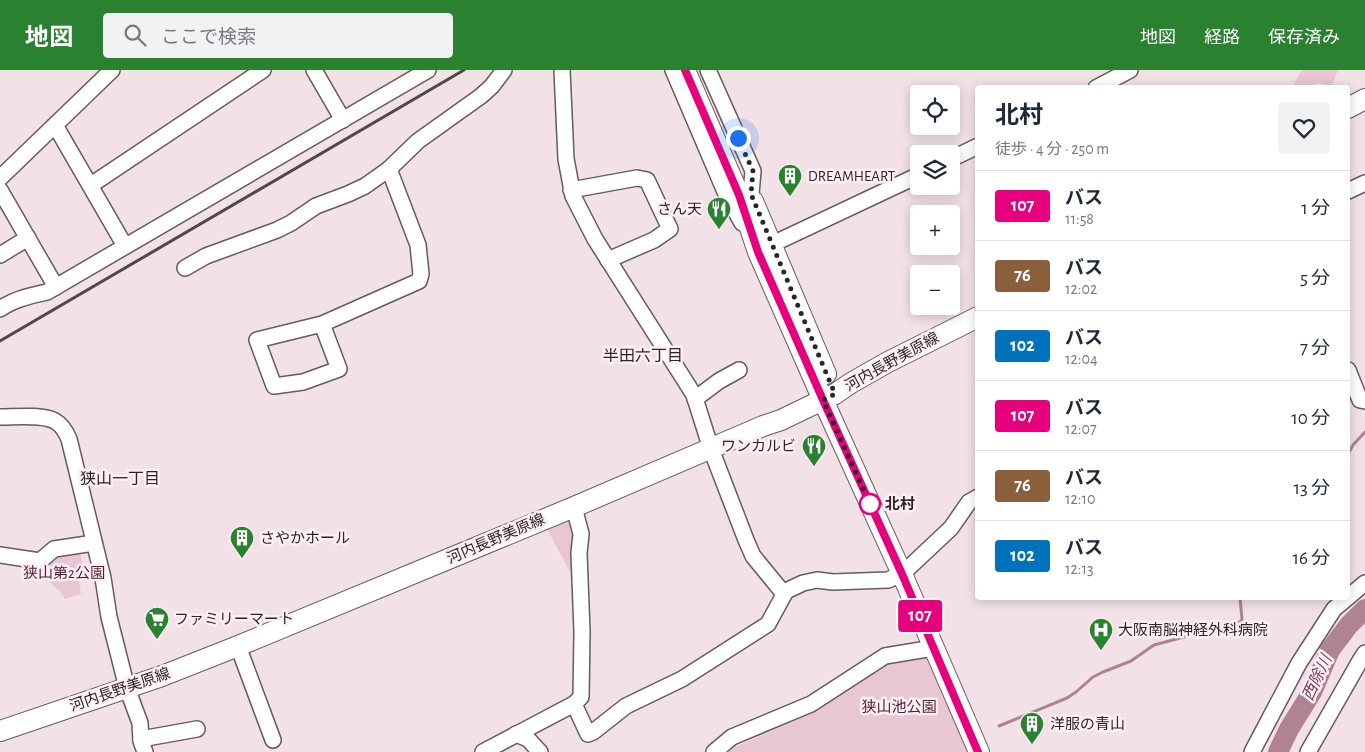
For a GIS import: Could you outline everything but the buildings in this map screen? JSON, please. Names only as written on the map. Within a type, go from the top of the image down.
[{"type":"main road","points":[[685,70],[906,570],[991,752]]},
{"type":"main road","points":[[698,70],[751,194],[765,248]]},
{"type":"main road","points":[[1350,107],[1365,99]]},
{"type":"main road","name":"河内長野美原線","points":[[0,730],[162,676],[238,646],[574,507],[762,426],[781,420],[829,397],[873,370],[975,319]]},
{"type":"main road","points":[[906,570],[933,648],[978,752]]},
{"type":"street","points":[[0,178],[112,70]]},
{"type":"street","points":[[91,186],[263,70]]},
{"type":"street","points":[[314,70],[343,120]]},
{"type":"street","points":[[0,309],[26,297],[47,292],[56,287],[428,70]]},
{"type":"street","points":[[185,268],[206,256],[278,230],[303,216],[316,206],[365,186],[389,169],[418,141],[488,90],[504,70]]},
{"type":"street","points":[[562,70],[566,159],[573,196],[583,218],[608,260],[694,395],[710,449],[753,556],[780,589],[786,591]]},
{"type":"street","points":[[673,70],[726,194],[765,248],[910,178]]},
{"type":"street","points":[[708,70],[753,171],[751,194]]},
{"type":"street","points":[[1102,85],[1130,70]]},
{"type":"street","points":[[55,125],[125,246]]},
{"type":"street","points":[[960,155],[975,147]]},
{"type":"street","points":[[322,324],[339,369],[302,382],[274,386],[257,340],[322,324],[419,281],[421,274],[418,245],[389,169]]},
{"type":"street","points":[[572,190],[638,178],[647,180],[670,229],[654,240],[608,260]]},
{"type":"street","points":[[1350,190],[1365,183]]},
{"type":"street","points":[[0,190],[56,287]]},
{"type":"street","points":[[0,255],[28,238]]},
{"type":"street","points":[[695,399],[719,381],[739,370]]},
{"type":"street","points":[[1350,375],[1360,400],[1365,401]]},
{"type":"street","points":[[0,417],[45,418],[54,420],[66,431],[103,578],[109,617],[127,688],[140,723],[143,746],[197,730]]},
{"type":"street","points":[[574,704],[588,734],[626,706],[682,679],[768,624],[786,591],[803,583],[817,580],[833,582],[888,580],[906,570],[952,528],[969,502],[975,499]]},
{"type":"street","points":[[483,752],[574,704],[581,698],[582,632],[579,553],[581,534],[574,507]]},
{"type":"street","points":[[0,555],[40,561],[54,550],[94,543]]},
{"type":"street","points":[[1350,596],[1365,583]]},
{"type":"street","points":[[1252,752],[1299,663],[1334,609],[1345,600]]},
{"type":"street","points":[[238,646],[273,740]]},
{"type":"street","points":[[714,752],[732,737],[811,704],[885,656],[933,648]]},
{"type":"street","points":[[1308,752],[1365,654]]},
{"type":"street","points":[[516,734],[528,739],[540,752]]},
{"type":"green space","points":[[1302,70],[1338,70],[1332,85],[1318,83],[1314,85],[1293,85]]},
{"type":"green space","points":[[575,518],[576,583],[547,529]]},
{"type":"green space","name":"狭山第2公園","points":[[80,552],[84,571],[79,582],[81,594],[65,599],[59,590],[46,579],[43,567],[51,559]]},
{"type":"green space","name":"狭山池公園","points":[[926,656],[967,752],[728,752],[735,747],[812,713],[886,662]]},
{"type":"waterway","points":[[1350,450],[1365,432]]},
{"type":"waterway","points":[[999,726],[1067,698],[1093,677],[1131,661],[1154,645],[1240,622],[1242,619],[1240,600]]},
{"type":"waterway","name":"西除川","points":[[1278,752],[1289,729],[1312,692],[1330,650],[1349,625],[1365,609]]},
{"type":"railway","points":[[0,341],[464,70]]},
{"type":"bus line","name":"107","points":[[685,70],[739,195],[758,252],[902,574],[978,752]]},
{"type":"place","name":"DREAMHEART","points":[[790,197]]},
{"type":"place","name":"さん天","points":[[719,230]]},
{"type":"place","name":"ワンカルビ","points":[[814,467]]},
{"type":"place","name":"北村","points":[[870,504]]},
{"type":"place","name":"さやかホール","points":[[242,559]]},
{"type":"place","name":"ファミリーマート","points":[[157,640]]},
{"type":"place","name":"大阪南脳神経外科病院","points":[[1101,651]]},
{"type":"place","name":"洋服の青山","points":[[1032,745]]},
{"type":"district","name":"半田六丁目","points":[[643,356]]},
{"type":"district","name":"狭山一丁目","points":[[120,479]]},
{"type":"route","points":[[738,138],[753,171],[751,194],[835,394],[823,400],[870,504]]}]
